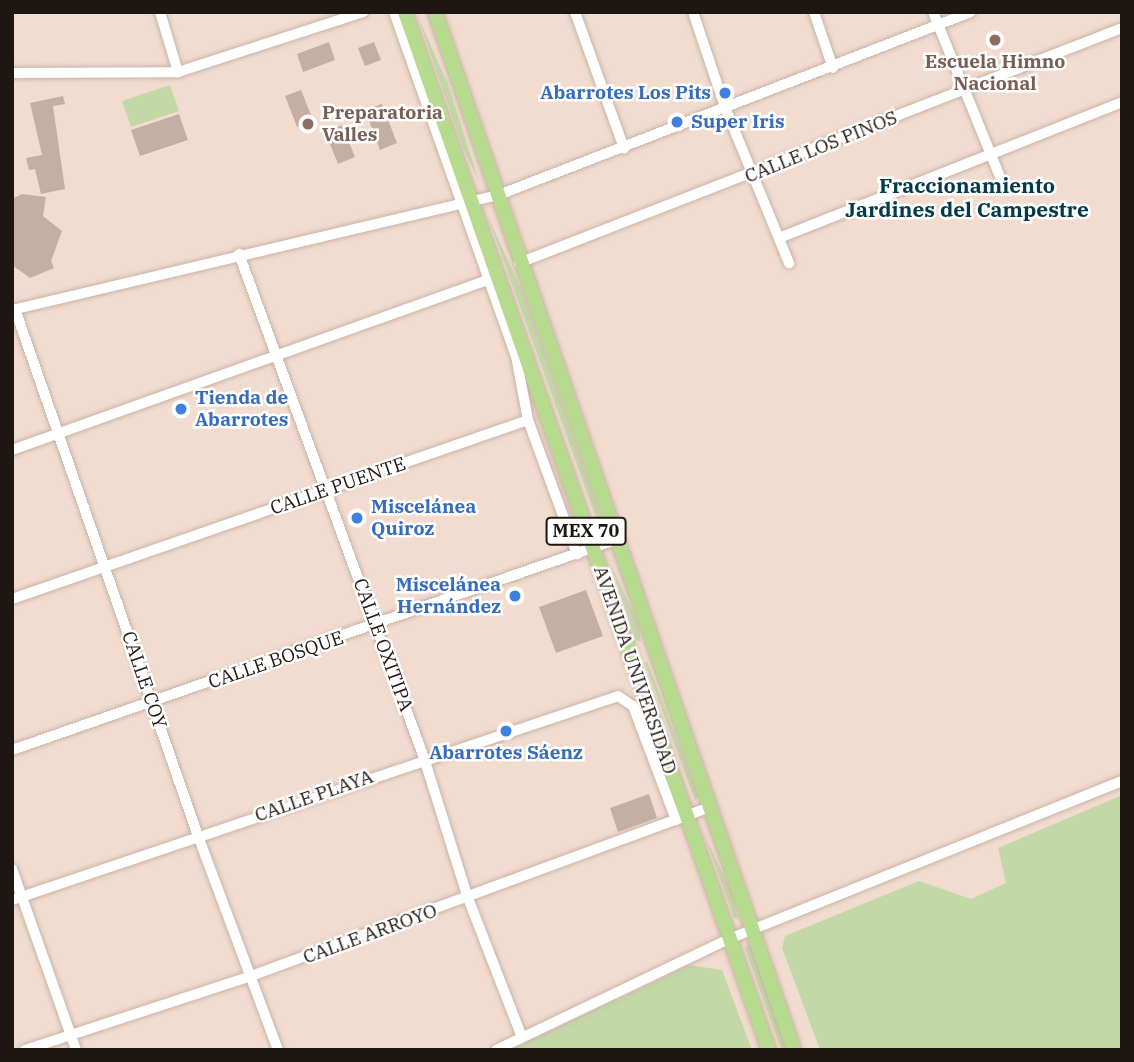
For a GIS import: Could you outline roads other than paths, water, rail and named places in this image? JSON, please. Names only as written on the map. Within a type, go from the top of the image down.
[{"type":"main road","name":"AVENIDA UNIVERSIDAD","points":[[405,12],[465,201],[593,548],[681,818],[769,1050]]},
{"type":"main road","name":"AVENIDA UNIVERSIDAD","points":[[435,12],[519,263],[618,539],[794,1050]]},
{"type":"street","points":[[160,12],[178,72]]},
{"type":"street","points":[[12,73],[178,72],[364,12]]},
{"type":"street","points":[[394,12],[465,201]]},
{"type":"street","points":[[575,12],[624,148]]},
{"type":"street","points":[[693,12],[726,107],[789,263]]},
{"type":"street","points":[[814,12],[833,68]]},
{"type":"street","points":[[933,12],[1003,184]]},
{"type":"street","points":[[14,309],[465,201],[496,196],[833,68],[971,12]]},
{"type":"street","name":"CALLE LOS PINOS","points":[[519,263],[753,175],[1122,28]]},
{"type":"street","points":[[779,238],[990,152],[1122,102]]},
{"type":"street","name":"CALLE OXITIPA","points":[[239,254],[424,758],[468,898],[523,1037]]},
{"type":"street","points":[[12,450],[492,279],[516,356],[528,420],[577,554]]},
{"type":"street","name":"CALLE COY","points":[[14,309],[62,433],[151,703],[278,1050]]},
{"type":"street","name":"CALLE PUENTE","points":[[12,599],[528,420]]},
{"type":"street","name":"CALLE BOSQUE","points":[[12,751],[618,539]]},
{"type":"street","name":"CALLE PLAYA","points":[[17,898],[424,758],[618,696],[633,706],[681,818]]},
{"type":"street","points":[[496,1050],[729,939],[753,932],[1122,782]]},
{"type":"street","name":"CALLE ARROYO","points":[[25,1050],[251,976],[711,807]]},
{"type":"street","points":[[12,869],[17,898],[76,1050]]},
{"type":"place","name":"Escuela Himno Nacional","points":[[995,40]]},
{"type":"place","name":"Abarrotes Los Pits","points":[[725,93]]},
{"type":"place","name":"Super Iris","points":[[677,122]]},
{"type":"place","name":"Preparatoria Valles","points":[[308,124]]},
{"type":"place","name":"Tienda de Abarrotes","points":[[181,409]]},
{"type":"place","name":"Miscelánea Quiroz","points":[[357,518]]},
{"type":"place","name":"Miscelánea Hernández","points":[[515,596]]},
{"type":"place","name":"Abarrotes Sáenz","points":[[506,731]]},
{"type":"district","name":"Fraccionamiento Jardines del Campestre","points":[[967,197]]}]
